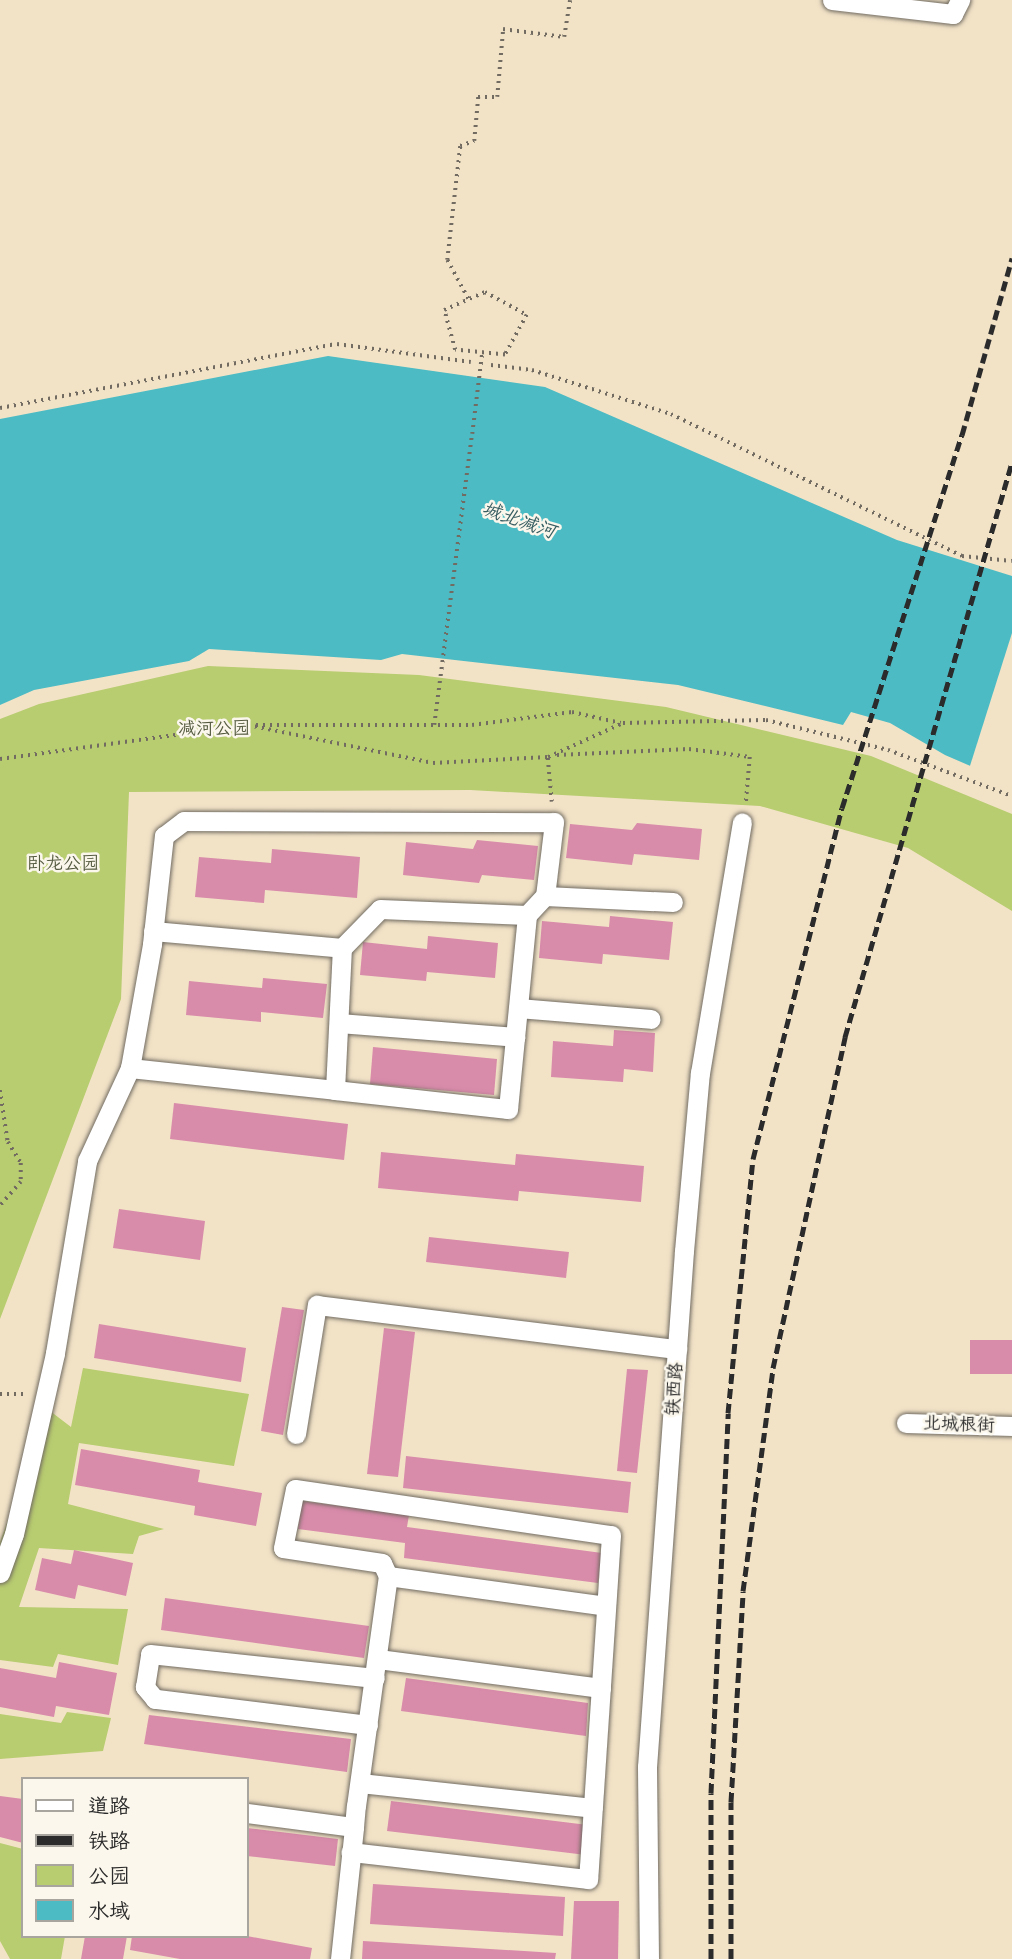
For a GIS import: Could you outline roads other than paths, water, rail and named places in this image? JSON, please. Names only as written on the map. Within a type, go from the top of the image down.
[{"type":"street","points":[[832,0],[953,14],[960,0]]},
{"type":"street","points":[[0,1573],[45,1398],[88,1161],[130,1068],[153,931],[164,836],[184,821],[554,822],[545,896],[527,915],[508,1109],[130,1068]]},
{"type":"street","name":"铁西路","points":[[649,1959],[647,1767],[677,1349],[700,1073],[742,823]]},
{"type":"street","points":[[545,896],[673,902]]},
{"type":"street","points":[[335,1090],[342,948],[380,909],[527,915]]},
{"type":"street","points":[[153,931],[342,948]]},
{"type":"street","points":[[518,1008],[651,1018]]},
{"type":"street","points":[[338,1023],[515,1037]]},
{"type":"street","points":[[296,1434],[317,1305],[677,1349]]},
{"type":"street","name":"北城根街","points":[[906,1423],[1012,1426]]},
{"type":"street","points":[[340,1959],[351,1852],[354,1826],[388,1576],[382,1563],[283,1548],[295,1489],[611,1535],[588,1879],[351,1852]]},
{"type":"street","points":[[388,1576],[606,1606]]},
{"type":"street","points":[[368,1725],[155,1699],[145,1687],[150,1654],[601,1688]]},
{"type":"street","points":[[360,1783],[593,1808]]},
{"type":"street","points":[[248,1813],[354,1826]]},
{"type":"water","name":"城北减河","points":[[328,356],[545,387],[897,540],[1012,576],[1012,784],[945,755],[890,723],[851,712],[843,725],[678,685],[402,654],[381,660],[209,649],[189,661],[34,690],[0,705],[0,419]]},
{"type":"railway","points":[[711,1959],[711,1793],[728,1413],[753,1159],[842,808],[962,435],[1012,258]]},
{"type":"railway","points":[[731,1959],[731,1802],[743,1591],[773,1368],[845,1037],[1012,462]]},
{"type":"park label","name":"减河公园","points":[[214,728]]},
{"type":"park label","name":"卧龙公园","points":[[63,863]]}]
